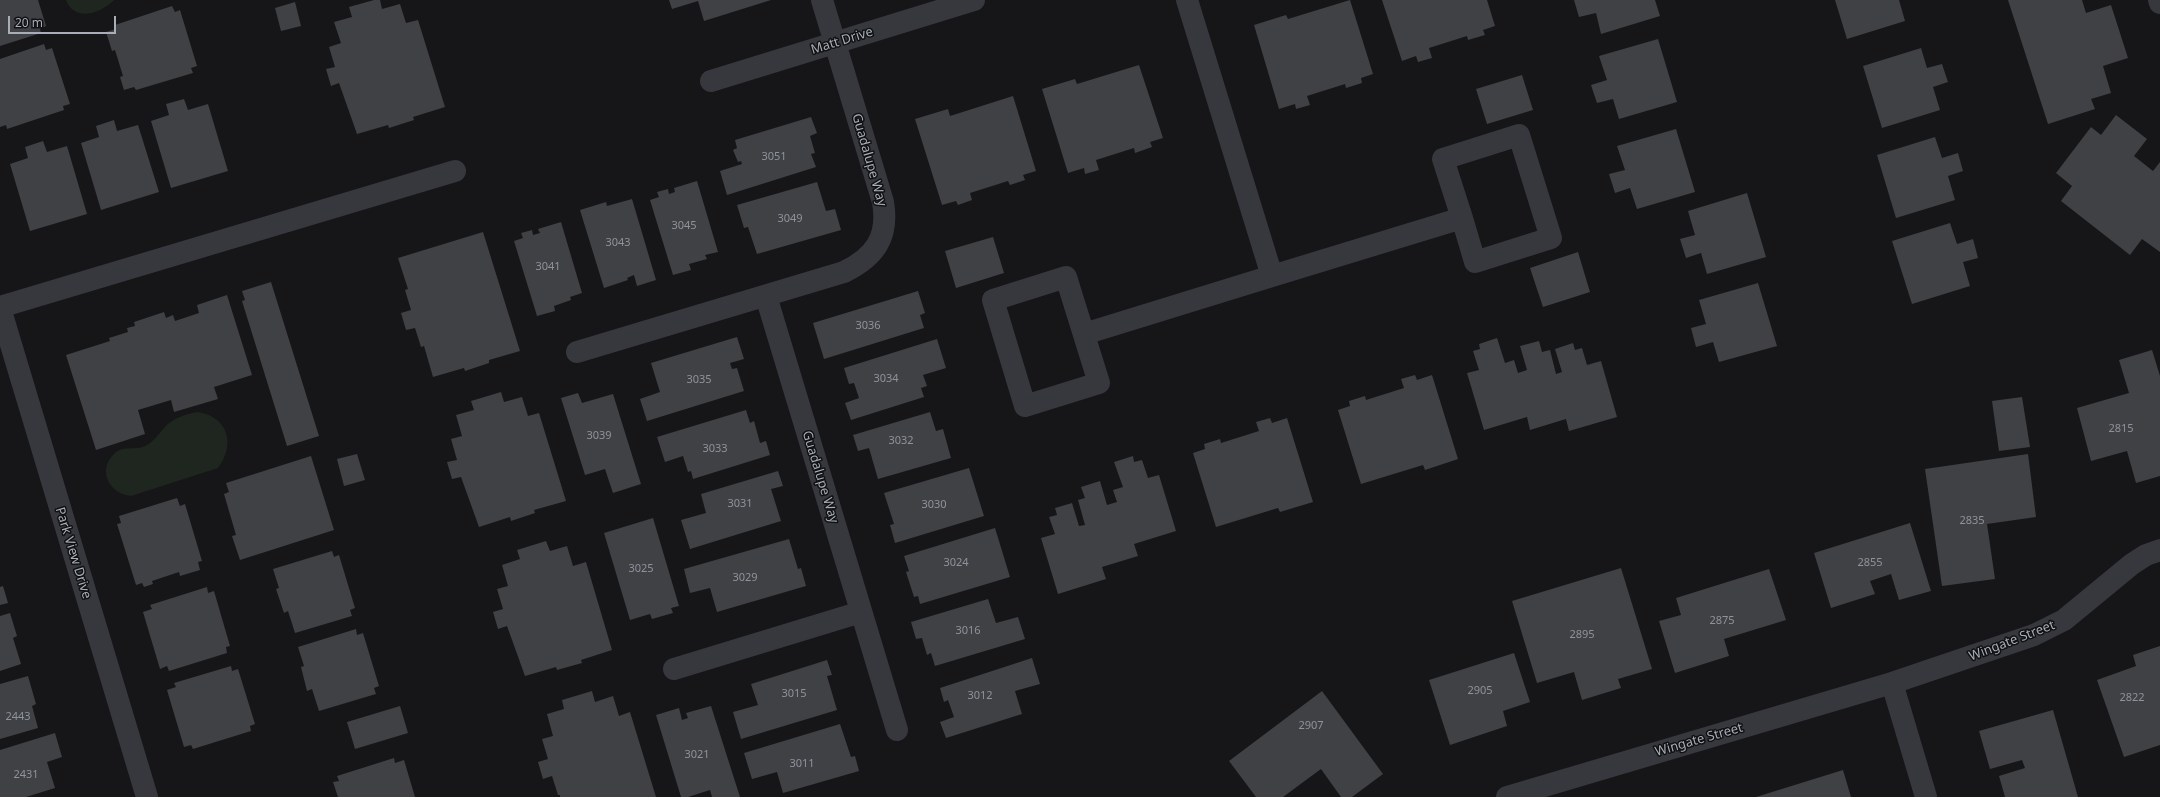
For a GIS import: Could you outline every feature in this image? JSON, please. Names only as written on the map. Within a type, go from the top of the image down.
[{"type":"street","name":"Guadalupe Way","points":[[577,352],[844,272],[854,267],[873,251],[880,241],[884,228],[885,216],[883,202],[822,0]]},
{"type":"street","name":"Matt Drive","points":[[710,81],[835,44],[974,0]]},
{"type":"street","points":[[1187,0],[1272,276]]},
{"type":"street","points":[[1518,135],[1551,238],[1476,262],[1462,218],[1443,159],[1518,135]]},
{"type":"street","points":[[0,308],[455,171]]},
{"type":"street","points":[[1084,334],[1462,218]]},
{"type":"street","points":[[1066,277],[1084,334],[1099,383],[1025,406],[992,300],[1066,277]]},
{"type":"street","name":"Guadalupe Way","points":[[766,296],[897,730]]},
{"type":"street","name":"Park View Drive","points":[[0,308],[147,797]]},
{"type":"street","name":"Wingate Street","points":[[1507,797],[1892,683],[2034,635],[2055,626],[2132,564],[2160,550]]},
{"type":"street","points":[[674,669],[861,612]]},
{"type":"street","points":[[1892,683],[1926,797]]},
{"type":"shaded area","points":[[66,0],[114,0],[102,9],[88,14],[82,14],[75,12]]},
{"type":"shaded area","points":[[198,412],[216,419],[226,433],[227,450],[224,459],[218,468],[131,496],[117,491],[111,486],[106,474],[106,467],[109,460],[117,451],[145,446],[154,440],[172,421],[184,415]]},
{"type":"building","points":[[0,0],[38,0],[46,26],[40,29],[41,33],[0,46]]},
{"type":"building","points":[[374,0],[380,0],[382,9],[400,4],[406,23],[418,20],[445,107],[413,117],[414,120],[389,128],[388,125],[357,134],[339,83],[331,86],[326,69],[335,67],[329,47],[341,43],[334,22],[352,17],[349,7]]},
{"type":"building","points":[[669,0],[771,0],[704,21],[698,1],[672,9]]},
{"type":"building","points":[[1350,0],[1373,74],[1361,78],[1362,83],[1346,88],[1345,84],[1307,96],[1310,105],[1296,109],[1295,104],[1279,109],[1254,25],[1286,15],[1288,19]]},
{"type":"building","points":[[1382,0],[1487,0],[1495,26],[1483,30],[1485,35],[1468,40],[1467,36],[1429,48],[1432,58],[1418,62],[1416,56],[1402,61]]},
{"type":"building","points":[[1574,0],[1655,0],[1660,16],[1601,34],[1596,13],[1579,17]]},
{"type":"building","points":[[1835,0],[1899,0],[1905,21],[1847,39]]},
{"type":"building","points":[[2008,0],[2082,0],[2086,13],[2111,5],[2128,58],[2103,66],[2111,93],[2091,99],[2095,109],[2048,124]]},
{"type":"building","points":[[295,2],[301,26],[281,31],[275,8]]},
{"type":"building","points":[[172,6],[175,12],[180,10],[197,66],[191,68],[193,73],[136,90],[134,87],[124,90],[120,77],[123,76],[115,50],[112,51],[106,32],[116,29],[115,25]]},
{"type":"building","points":[[1658,39],[1677,102],[1619,119],[1613,99],[1597,103],[1591,85],[1607,80],[1599,56]]},
{"type":"building","points":[[44,44],[46,50],[52,48],[70,104],[63,106],[64,110],[7,129],[6,125],[0,127],[0,59]]},
{"type":"building","points":[[1921,48],[1927,68],[1942,64],[1948,82],[1933,87],[1940,110],[1882,128],[1863,66]]},
{"type":"building","points":[[1139,65],[1163,138],[1150,142],[1152,147],[1135,153],[1134,148],[1096,160],[1099,170],[1085,174],[1084,168],[1068,173],[1042,89],[1075,79],[1077,84]]},
{"type":"building","points":[[1522,75],[1533,110],[1487,124],[1476,89]]},
{"type":"building","points":[[1013,96],[1036,171],[1023,175],[1025,180],[1010,185],[1008,181],[970,193],[972,200],[958,205],[956,201],[942,205],[915,119],[948,109],[950,116]]},
{"type":"building","points":[[184,99],[188,110],[208,104],[228,171],[171,188],[151,121],[169,115],[166,104]]},
{"type":"building","points":[[2116,115],[2147,139],[2134,156],[2153,171],[2160,162],[2160,252],[2142,239],[2130,255],[2061,201],[2072,186],[2056,173],[2091,127],[2101,135]]},
{"type":"building","points":[[811,117],[817,133],[810,136],[815,153],[811,154],[816,167],[727,195],[720,171],[742,164],[741,161],[738,162],[733,150],[737,148],[735,140]]},
{"type":"building","points":[[114,120],[117,131],[138,125],[159,192],[101,210],[81,143],[99,137],[96,126]]},
{"type":"building","points":[[1676,129],[1695,192],[1637,209],[1630,188],[1615,193],[1609,174],[1625,170],[1617,146]]},
{"type":"building","points":[[1935,137],[1942,158],[1958,153],[1963,171],[1948,176],[1955,200],[1896,218],[1877,155]]},
{"type":"building","points":[[43,141],[47,152],[67,146],[87,214],[30,231],[10,164],[28,158],[25,147]]},
{"type":"building","points":[[697,181],[718,252],[705,255],[707,259],[689,264],[691,270],[673,275],[650,200],[659,197],[657,192],[668,189],[669,194],[675,192],[674,188]]},
{"type":"building","points":[[817,182],[826,211],[835,209],[841,230],[757,254],[748,227],[744,228],[737,205]]},
{"type":"building","points":[[1747,193],[1766,257],[1707,274],[1701,253],[1686,258],[1680,239],[1695,235],[1688,211]]},
{"type":"building","points":[[632,199],[656,280],[637,286],[634,275],[627,278],[628,280],[604,288],[580,210],[606,202],[607,206]]},
{"type":"building","points":[[561,222],[582,293],[570,297],[571,300],[554,306],[555,311],[537,316],[514,241],[523,238],[521,233],[532,230],[533,235],[540,233],[538,229]]},
{"type":"building","points":[[1950,223],[1957,244],[1973,239],[1978,258],[1963,262],[1970,286],[1912,304],[1892,241]]},
{"type":"building","points":[[483,232],[520,351],[489,360],[489,363],[465,371],[464,368],[433,377],[424,346],[421,347],[415,328],[406,330],[401,313],[411,310],[405,290],[408,289],[398,258]]},
{"type":"building","points":[[993,237],[1004,273],[956,288],[945,251]]},
{"type":"building","points":[[1578,252],[1590,292],[1543,307],[1530,268]]},
{"type":"building","points":[[271,282],[319,436],[287,446],[242,301],[245,300],[242,291]]},
{"type":"building","points":[[1758,283],[1777,346],[1719,362],[1713,342],[1696,347],[1691,328],[1706,324],[1699,300]]},
{"type":"building","points":[[918,291],[925,313],[920,315],[924,328],[824,359],[813,323]]},
{"type":"building","points":[[227,295],[252,375],[214,387],[218,399],[174,412],[171,400],[138,410],[145,434],[96,450],[66,355],[110,341],[109,338],[128,332],[127,328],[135,326],[134,322],[164,312],[166,318],[173,315],[175,321],[199,313],[197,305]]},
{"type":"building","points":[[737,337],[744,359],[730,363],[732,369],[737,368],[744,391],[647,421],[640,399],[660,392],[651,363]]},
{"type":"building","points":[[1497,338],[1505,363],[1514,360],[1518,373],[1527,370],[1520,346],[1539,341],[1542,352],[1550,350],[1556,374],[1562,372],[1555,349],[1573,343],[1575,350],[1582,348],[1587,365],[1601,361],[1617,417],[1569,431],[1566,419],[1530,430],[1527,417],[1484,430],[1467,373],[1479,370],[1473,351],[1480,349],[1479,344]]},
{"type":"building","points":[[937,339],[946,368],[923,375],[927,386],[921,388],[924,397],[851,420],[845,403],[859,398],[854,383],[849,384],[844,368]]},
{"type":"building","points":[[2152,350],[2160,376],[2160,476],[2136,483],[2127,451],[2091,461],[2077,408],[2129,393],[2119,360]]},
{"type":"building","points":[[1415,375],[1417,380],[1432,375],[1458,459],[1425,470],[1423,465],[1361,484],[1338,410],[1350,406],[1349,401],[1365,396],[1366,400],[1404,388],[1401,379]]},
{"type":"building","points":[[501,392],[504,402],[522,397],[528,416],[539,413],[566,501],[534,510],[535,513],[511,521],[510,517],[479,527],[461,477],[452,479],[447,462],[457,460],[451,439],[462,436],[456,415],[474,410],[471,401]]},
{"type":"building","points":[[578,393],[582,403],[613,394],[641,484],[613,493],[605,469],[585,475],[561,398]]},
{"type":"building","points":[[2022,397],[2030,447],[1999,451],[1992,401]]},
{"type":"building","points":[[746,410],[750,423],[754,421],[760,443],[766,441],[770,455],[693,479],[691,471],[688,472],[683,456],[665,462],[657,437]]},
{"type":"building","points":[[930,412],[936,431],[943,429],[951,458],[878,479],[869,448],[858,451],[853,435]]},
{"type":"building","points":[[1270,418],[1272,423],[1287,418],[1313,502],[1280,512],[1278,508],[1216,527],[1193,453],[1205,449],[1204,444],[1220,439],[1221,443],[1259,431],[1256,422]]},
{"type":"building","points":[[357,454],[365,480],[344,486],[337,459]]},
{"type":"building","points":[[2028,454],[2036,517],[1987,524],[1995,579],[1942,586],[1925,469]]},
{"type":"building","points":[[311,456],[334,530],[240,560],[232,536],[236,535],[224,494],[229,492],[226,483]]},
{"type":"building","points":[[1133,456],[1134,462],[1142,460],[1148,478],[1159,475],[1176,531],[1134,544],[1138,556],[1102,567],[1106,579],[1058,594],[1041,538],[1055,534],[1049,517],[1057,515],[1055,508],[1072,503],[1079,526],[1085,525],[1078,500],[1085,498],[1081,487],[1100,481],[1107,505],[1117,502],[1113,490],[1123,487],[1114,462]]},
{"type":"building","points":[[969,468],[984,516],[895,543],[890,525],[894,524],[884,493]]},
{"type":"building","points":[[778,471],[783,486],[771,489],[781,521],[690,549],[681,520],[706,513],[701,494]]},
{"type":"building","points":[[177,498],[180,506],[185,504],[202,561],[198,562],[200,570],[180,576],[179,572],[152,581],[153,584],[144,587],[142,583],[136,585],[117,524],[121,523],[119,516]]},
{"type":"building","points":[[653,518],[679,606],[671,608],[673,613],[652,619],[650,614],[630,620],[604,533]]},
{"type":"building","points":[[1910,523],[1931,591],[1899,600],[1891,574],[1870,581],[1875,594],[1831,608],[1814,553]]},
{"type":"building","points":[[995,528],[1010,577],[920,604],[918,596],[914,597],[906,572],[909,571],[904,556]]},
{"type":"building","points":[[789,539],[798,569],[801,568],[806,586],[717,612],[710,588],[690,593],[684,569]]},
{"type":"building","points":[[546,541],[550,551],[567,546],[573,566],[586,562],[612,650],[581,660],[582,663],[557,670],[556,667],[525,676],[507,626],[498,629],[493,612],[503,609],[497,589],[508,586],[502,565],[520,559],[517,550]]},
{"type":"building","points":[[332,551],[334,557],[339,555],[355,608],[350,610],[352,616],[295,633],[288,611],[284,613],[276,589],[279,588],[273,569]]},
{"type":"building","points":[[1621,568],[1652,669],[1618,679],[1621,688],[1582,700],[1574,672],[1537,683],[1512,601]]},
{"type":"building","points":[[1769,569],[1786,620],[1724,639],[1729,656],[1675,673],[1659,621],[1681,615],[1676,598]]},
{"type":"building","points":[[3,586],[8,603],[0,605],[0,587]]},
{"type":"building","points":[[207,587],[208,593],[214,591],[230,646],[226,647],[227,653],[169,671],[167,666],[160,669],[143,612],[152,609],[150,605]]},
{"type":"building","points":[[988,599],[996,623],[1018,617],[1025,639],[935,666],[931,653],[927,655],[922,638],[916,639],[911,622]]},
{"type":"building","points":[[10,613],[17,636],[13,638],[21,664],[0,671],[0,616]]},
{"type":"building","points":[[356,629],[357,635],[363,633],[379,686],[374,688],[376,694],[319,711],[312,689],[307,691],[301,667],[304,666],[298,647]]},
{"type":"building","points":[[2160,646],[2160,745],[2124,757],[2097,680],[2136,666],[2133,655]]},
{"type":"building","points":[[1514,653],[1530,702],[1503,711],[1507,726],[1450,745],[1429,680]]},
{"type":"building","points":[[1032,658],[1040,684],[1015,691],[1022,714],[946,738],[940,722],[954,717],[948,700],[944,702],[940,688]]},
{"type":"building","points":[[827,660],[832,675],[827,676],[837,710],[741,739],[733,712],[758,705],[751,684]]},
{"type":"building","points":[[231,666],[232,671],[238,669],[255,724],[250,726],[251,731],[193,749],[191,745],[184,747],[167,690],[176,687],[174,683]]},
{"type":"building","points":[[28,676],[36,704],[32,706],[38,728],[0,739],[0,684]]},
{"type":"building","points":[[592,691],[595,702],[613,696],[619,716],[630,712],[656,797],[560,797],[552,776],[543,779],[538,762],[548,759],[542,739],[553,736],[547,714],[564,709],[562,700]]},
{"type":"building","points":[[1322,691],[1383,774],[1352,797],[1341,797],[1321,769],[1283,797],[1256,797],[1229,761]]},
{"type":"building","points":[[400,706],[408,733],[355,749],[347,722]]},
{"type":"building","points":[[711,706],[740,797],[712,797],[710,790],[688,797],[681,797],[656,715],[679,708],[682,720],[688,718],[686,713]]},
{"type":"building","points":[[2053,710],[2078,797],[2005,797],[1999,776],[2025,768],[2022,760],[1990,769],[1979,731]]},
{"type":"building","points":[[840,724],[851,757],[855,756],[859,771],[783,793],[777,772],[752,779],[744,753]]},
{"type":"building","points":[[55,733],[62,757],[47,762],[55,788],[26,797],[0,797],[0,750]]},
{"type":"building","points":[[394,758],[395,763],[404,760],[415,797],[338,797],[333,782],[339,781],[337,776]]},
{"type":"building","points":[[1843,770],[1851,797],[1756,797]]}]
